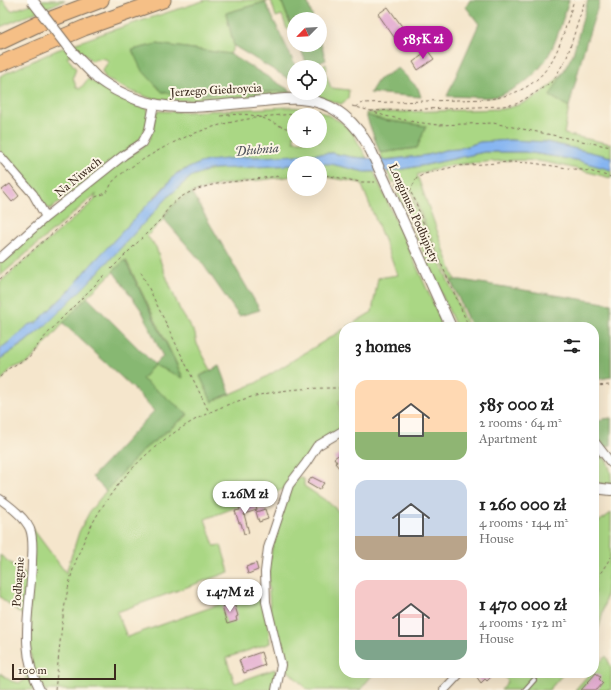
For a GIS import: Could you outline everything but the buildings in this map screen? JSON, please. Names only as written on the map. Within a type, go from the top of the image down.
[{"type":"highway","points":[[0,42],[34,26],[101,0]]},
{"type":"highway","points":[[0,64],[84,28],[163,0]]},
{"type":"street","name":"Jerzego Giedroycia","points":[[32,0],[72,52],[97,78],[121,93],[135,99],[154,104],[192,107],[300,99],[326,105],[336,109],[345,116]]},
{"type":"street","name":"Na Niwach","points":[[0,258],[46,217],[124,155],[142,143],[149,130],[154,104]]},
{"type":"street","name":"Longinusa Podbipięty","points":[[345,116],[358,130],[372,153],[449,322]]},
{"type":"street","points":[[0,156],[33,194],[46,217]]},
{"type":"street","points":[[276,690],[281,665],[266,602],[265,572],[268,548],[289,485],[317,446],[339,433]]},
{"type":"street","points":[[599,447],[611,463]]},
{"type":"street","points":[[599,489],[611,490]]},
{"type":"street","name":"Podbagnie","points":[[0,499],[8,504],[26,523],[31,532],[32,579],[26,639],[30,667],[40,690]]},
{"type":"street","points":[[444,690],[455,678]]},
{"type":"lane","points":[[526,690],[534,680]]},
{"type":"path","points":[[355,107],[363,103],[489,99],[502,97],[517,92],[535,81],[545,72],[552,62],[560,47],[574,0]]},
{"type":"path","points":[[371,111],[502,106],[516,104],[522,101],[553,81],[567,57],[585,0]]},
{"type":"path","points":[[352,106],[384,116],[415,122],[445,125],[493,123],[611,146]]},
{"type":"path","points":[[0,279],[94,198],[106,193],[112,182],[135,164],[163,147],[191,134],[220,124],[259,117],[328,113]]},
{"type":"path","points":[[221,116],[245,114],[259,117],[287,129]]},
{"type":"path","points":[[410,191],[416,178],[424,174],[457,166],[510,162],[528,162],[589,171],[611,177]]},
{"type":"path","points":[[0,377],[6,370],[29,357],[40,341],[61,319],[162,218],[171,204],[201,188],[222,182],[287,175]]},
{"type":"path","points":[[327,175],[360,182],[373,182]]},
{"type":"path","points":[[394,183],[400,184],[410,191],[467,322]]},
{"type":"path","points":[[141,272],[209,412]]},
{"type":"path","points":[[599,386],[611,385]]},
{"type":"path","points":[[56,690],[64,608],[79,552],[95,517],[120,482],[144,456],[178,430],[209,412],[236,401],[268,393],[297,389],[339,388]]},
{"type":"path","points":[[599,575],[611,557]]},
{"type":"green space","points":[[0,0],[3,0],[11,11],[43,0],[65,0],[0,27]]},
{"type":"green space","points":[[206,0],[271,0],[226,13],[234,46],[230,54],[157,44],[133,50],[182,95],[287,91],[287,94],[172,101],[150,98],[106,79],[102,71],[109,61],[105,59],[100,58],[92,61],[81,51],[67,57],[76,69],[73,77],[76,87],[80,89],[88,79],[126,100],[146,107],[149,115],[143,134],[138,141],[50,209],[43,205],[28,183],[0,151],[0,76],[57,50]]},
{"type":"green space","points":[[271,0],[281,0],[287,16],[287,29],[282,15],[276,17]]},
{"type":"green space","points":[[281,0],[307,0],[311,12],[287,12],[287,15]]},
{"type":"green space","points":[[470,0],[569,0],[556,39],[545,61],[527,80],[510,91],[498,96],[447,96],[479,24],[466,7]]},
{"type":"green space","points":[[588,0],[600,0],[584,49],[569,107],[550,96],[573,54]]},
{"type":"green space","points":[[265,2],[287,48],[287,52],[289,52],[293,60],[287,60],[287,78],[234,46],[226,13]]},
{"type":"green space","points":[[157,44],[230,54],[287,89],[287,91],[182,95],[162,92],[141,69],[132,50]]},
{"type":"green space","points":[[302,52],[323,52],[326,60],[305,60]]},
{"type":"green space","points":[[398,68],[418,88],[421,97],[370,93],[378,80]]},
{"type":"green space","points":[[564,71],[550,96],[569,107],[564,134],[611,144],[611,157],[546,142],[510,140],[480,142],[458,149],[445,150],[428,155],[383,160],[380,153],[417,148],[426,126],[383,120],[366,115],[366,113],[503,109],[512,107],[537,96],[551,85]]},
{"type":"green space","points":[[327,77],[331,88],[349,90],[348,99],[341,104],[327,100]]},
{"type":"green space","points":[[289,107],[299,108],[287,108],[287,148],[327,148],[327,115],[341,122],[352,132],[367,158],[332,153],[245,157],[205,162],[178,172],[90,266],[71,289],[36,323],[28,325],[22,332],[0,349],[0,282],[94,201],[96,194],[0,276],[0,262],[50,217],[131,154],[145,145],[150,138],[155,116],[158,111],[185,112]]},
{"type":"green space","points":[[366,115],[383,120],[426,126],[417,148],[380,153]]},
{"type":"green space","points":[[484,152],[525,152],[576,160],[611,170],[611,178],[556,164],[521,160],[453,165],[417,175],[455,280],[451,281],[412,192],[407,186],[400,182],[392,182],[387,172]]},
{"type":"green space","points":[[327,163],[360,171],[374,172],[442,322],[355,322],[372,312],[378,278],[398,275],[361,183],[327,177]]},
{"type":"green space","points":[[287,165],[287,177],[219,185],[192,193],[166,212],[164,219],[147,236],[156,247],[180,310],[195,334],[197,344],[211,370],[200,376],[212,402],[256,383],[339,332],[339,430],[325,438],[284,489],[205,519],[214,546],[221,545],[229,572],[117,612],[127,637],[263,589],[270,643],[226,658],[235,683],[275,669],[276,684],[274,690],[43,690],[32,667],[29,639],[30,525],[66,573],[79,532],[90,511],[117,477],[143,450],[188,415],[142,379],[154,365],[183,377],[126,260],[87,297],[29,362],[11,369],[0,382],[0,359],[23,344],[46,325],[87,284],[170,195],[192,176],[212,169]]},
{"type":"green space","points":[[394,186],[405,190],[413,199],[466,322],[454,322]]},
{"type":"green space","points":[[192,193],[260,310],[239,316],[200,260],[164,219],[172,207]]},
{"type":"green space","points":[[125,260],[183,378],[154,365],[142,379],[188,414],[143,450],[106,491],[92,477],[154,411],[133,388],[63,323],[87,297],[154,364],[163,357],[142,311],[113,271]]},
{"type":"green space","points":[[461,280],[611,304],[611,377],[599,379],[599,322],[469,322],[451,281]]},
{"type":"green space","points":[[220,366],[230,393],[212,402],[200,376]]},
{"type":"green space","points":[[611,418],[611,445],[600,451],[605,458],[599,459],[599,421]]},
{"type":"green space","points":[[605,458],[610,471],[611,485],[599,484],[599,459]]},
{"type":"green space","points":[[298,477],[304,479],[304,486],[328,502],[339,512],[339,678],[370,678],[360,690],[308,690],[283,666],[270,611],[268,576],[273,543],[291,486]]},
{"type":"green space","points":[[611,513],[608,580],[599,628],[599,522]]},
{"type":"green space","points":[[0,555],[30,578],[25,617],[0,597]]},
{"type":"green space","points":[[606,656],[611,667],[611,690],[575,690],[586,678],[599,678],[599,663]]},
{"type":"green space","points":[[28,668],[30,679],[36,690],[0,690],[0,673],[11,681],[20,683],[25,680]]},
{"type":"green space","points":[[505,678],[560,678],[549,690],[501,690],[508,681]]},
{"type":"water","points":[[510,140],[546,142],[611,157],[611,170],[576,160],[525,152],[484,152],[391,171],[365,172],[327,164],[327,156],[287,156],[287,165],[209,170],[192,176],[170,195],[87,284],[46,325],[0,359],[0,349],[22,332],[28,325],[36,323],[71,289],[90,266],[176,174],[200,163],[245,157],[332,153],[352,157],[387,160],[428,155],[445,150],[458,149],[480,142]]},
{"type":"water label","name":"Dłubnia","points":[[257,149]]}]
